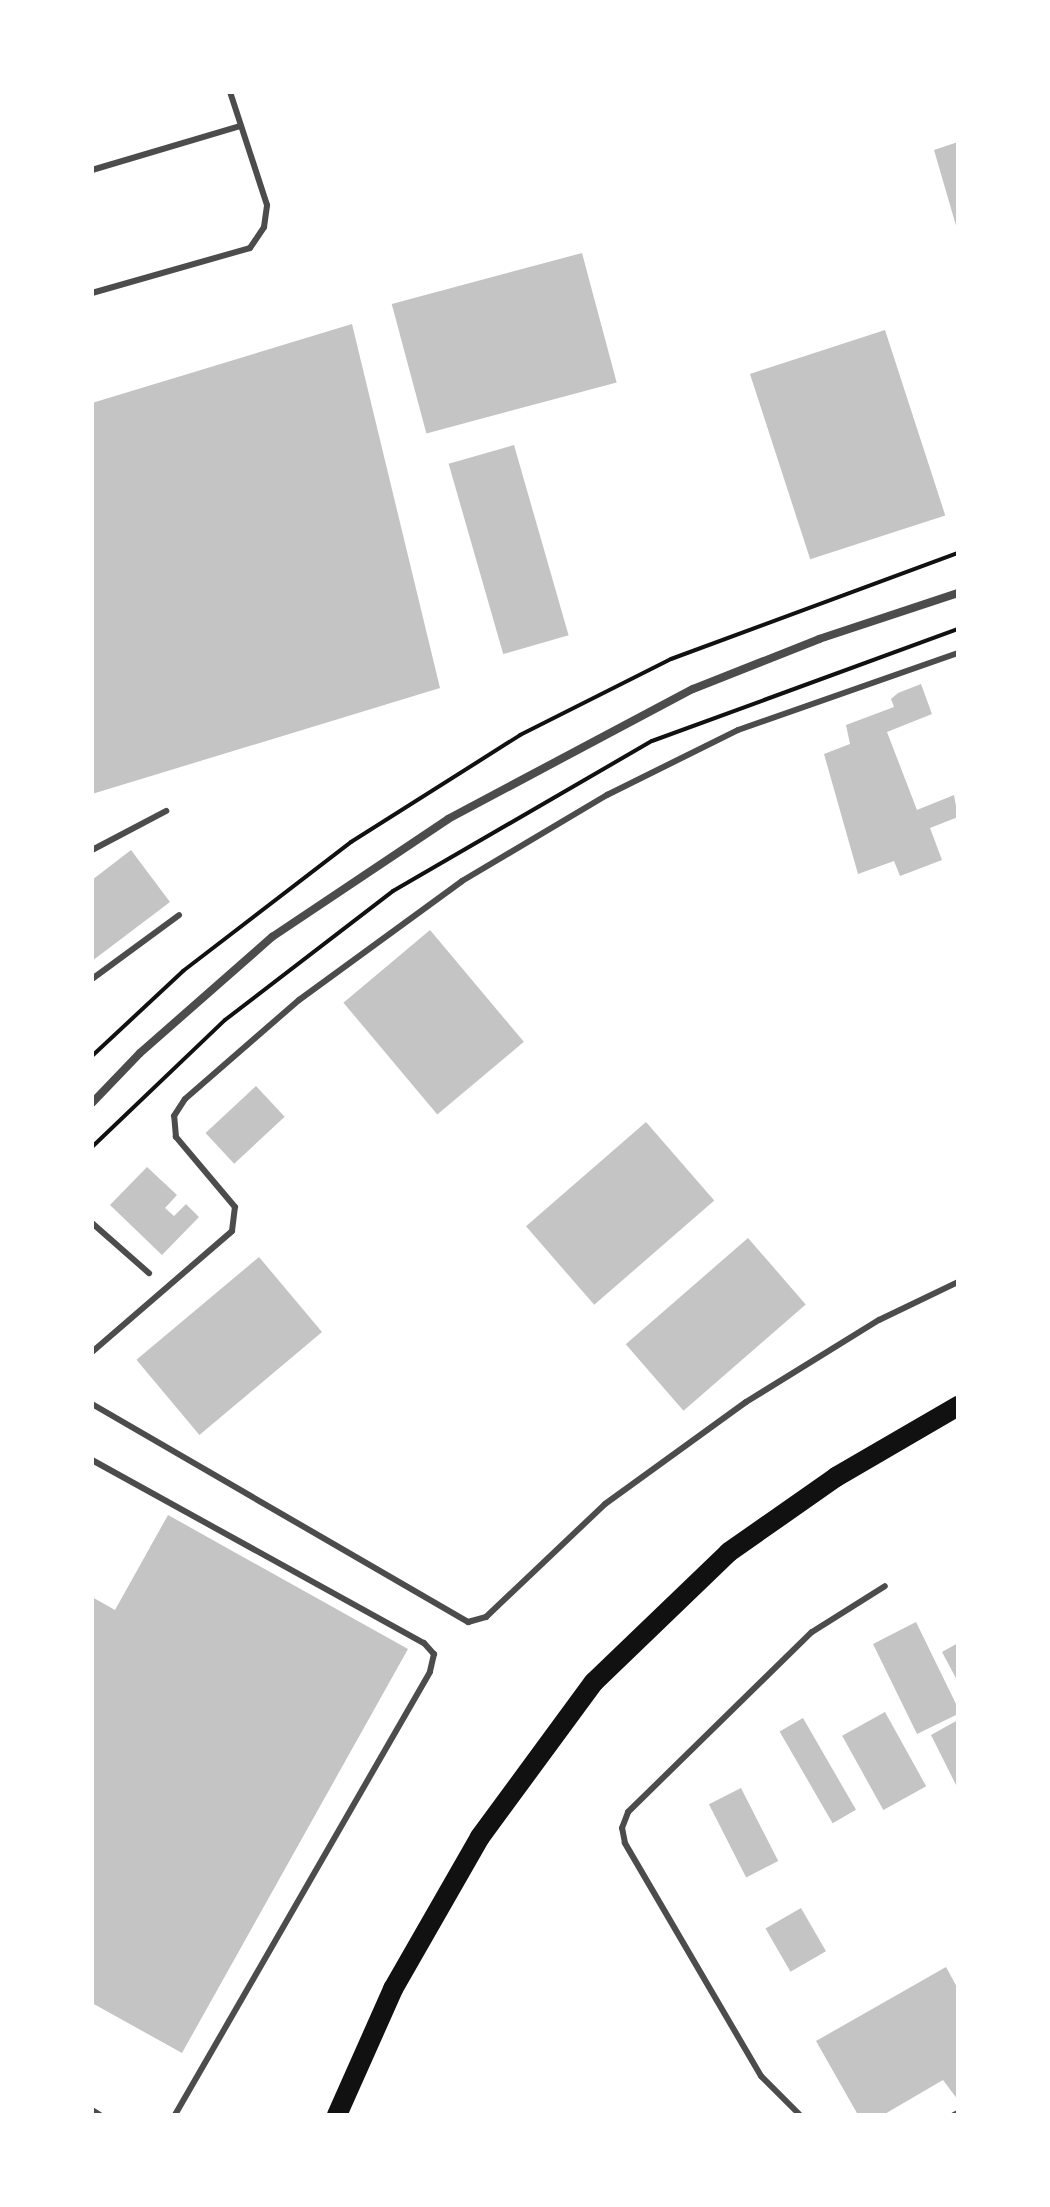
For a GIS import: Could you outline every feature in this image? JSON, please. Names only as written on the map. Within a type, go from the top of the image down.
[{"type":"main road","points":[[337,2115],[393,1989],[480,1837],[594,1682],[729,1552],[836,1477],[958,1406]]},
{"type":"street","points":[[92,1103],[140,1053],[272,937],[448,819],[693,689],[819,639],[958,593]]},
{"type":"lane","points":[[92,293],[250,248],[264,227],[267,205],[230,92]]},
{"type":"lane","points":[[92,170],[241,126]]},
{"type":"lane","points":[[92,1352],[232,1231],[235,1207],[176,1137],[174,1116],[185,1099],[299,1000],[462,881],[607,795],[738,730],[958,653]]},
{"type":"lane","points":[[92,850],[166,811]]},
{"type":"lane","points":[[92,979],[179,915]]},
{"type":"lane","points":[[92,1223],[149,1273]]},
{"type":"lane","points":[[92,1404],[468,1622],[486,1617],[605,1504],[746,1402],[879,1320],[958,1282]]},
{"type":"lane","points":[[92,1460],[424,1643],[434,1654],[430,1672],[175,2115]]},
{"type":"lane","points":[[800,2115],[761,2076],[625,1843],[622,1828],[628,1812],[812,1632],[885,1586]]},
{"type":"lane","points":[[92,2110],[100,2115]]},
{"type":"building","points":[[958,142],[958,229],[957,229],[934,150]]},
{"type":"building","points":[[582,253],[617,382],[426,433],[392,304]]},
{"type":"building","points":[[352,324],[440,688],[92,794],[92,403]]},
{"type":"building","points":[[885,330],[945,515],[810,559],[750,374]]},
{"type":"building","points":[[514,445],[569,635],[503,654],[449,464]]},
{"type":"building","points":[[921,684],[932,714],[887,732],[917,810],[954,795],[958,817],[930,828],[942,860],[900,876],[894,861],[858,874],[824,754],[850,744],[846,725],[894,707],[891,699],[898,693]]},
{"type":"building","points":[[131,850],[170,902],[92,961],[92,880]]},
{"type":"building","points":[[430,930],[524,1042],[437,1114],[343,1003]]},
{"type":"building","points":[[256,1086],[285,1117],[234,1164],[206,1133]]},
{"type":"building","points":[[646,1122],[714,1200],[594,1305],[526,1226]]},
{"type":"building","points":[[147,1167],[177,1195],[165,1208],[174,1216],[186,1204],[199,1217],[162,1255],[110,1205]]},
{"type":"building","points":[[748,1238],[806,1304],[683,1411],[626,1344]]},
{"type":"building","points":[[259,1257],[322,1332],[199,1435],[136,1360]]},
{"type":"building","points":[[168,1515],[408,1649],[182,2053],[92,2003],[92,1597],[115,1610]]},
{"type":"building","points":[[916,1622],[958,1708],[958,1714],[917,1734],[873,1644]]},
{"type":"building","points":[[958,1643],[958,1682],[942,1652]]},
{"type":"building","points":[[885,1712],[926,1786],[883,1810],[842,1736]]},
{"type":"building","points":[[803,1718],[856,1810],[833,1823],[780,1732]]},
{"type":"building","points":[[958,1720],[958,1789],[931,1735]]},
{"type":"building","points":[[741,1788],[778,1861],[746,1877],[709,1804]]},
{"type":"building","points":[[801,1908],[826,1951],[790,1972],[765,1928]]},
{"type":"building","points":[[946,1967],[958,1989],[958,2100],[943,2080],[883,2115],[858,2115],[816,2041]]}]
